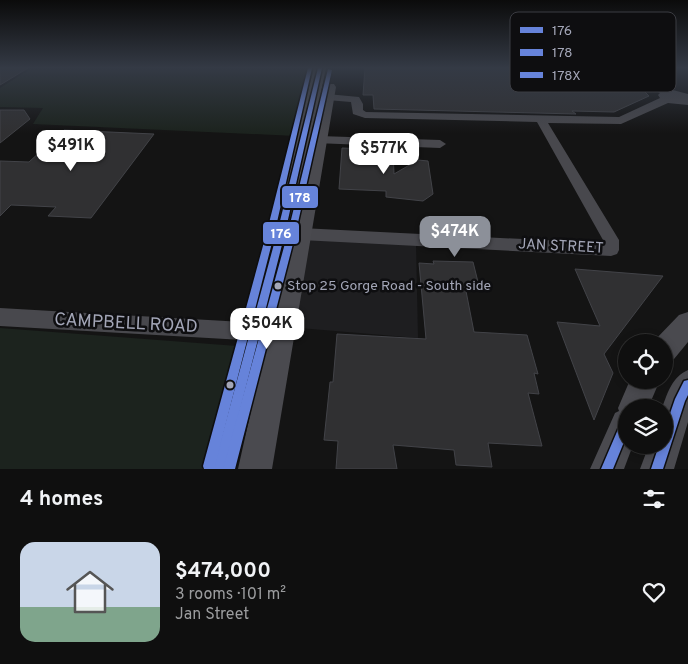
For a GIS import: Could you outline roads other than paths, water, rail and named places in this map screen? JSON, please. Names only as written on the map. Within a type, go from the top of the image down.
[{"type":"main road","points":[[219,469],[268,333],[291,234],[319,140],[321,90]]},
{"type":"main road","points":[[291,234],[301,150],[323,90]]},
{"type":"main road","points":[[301,150],[319,140]]},
{"type":"main road","points":[[673,340],[688,323]]},
{"type":"main road","points":[[255,469],[268,333]]},
{"type":"main road","points":[[657,469],[680,399],[688,385]]},
{"type":"main road","points":[[607,469],[618,443]]},
{"type":"street","points":[[659,92],[677,102],[687,99]]},
{"type":"street","points":[[321,95],[355,99],[358,104],[357,112],[365,116],[621,121],[667,96]]},
{"type":"street","points":[[541,120],[605,228],[611,240],[611,250]]},
{"type":"street","points":[[319,140],[440,144]]},
{"type":"street","name":"JAN STREET","points":[[291,234],[611,250]]},
{"type":"street","name":"CAMPBELL ROAD","points":[[0,317],[268,333]]},
{"type":"place","name":"Stop 25 Gorge Road - South side","points":[[278,286]]}]
